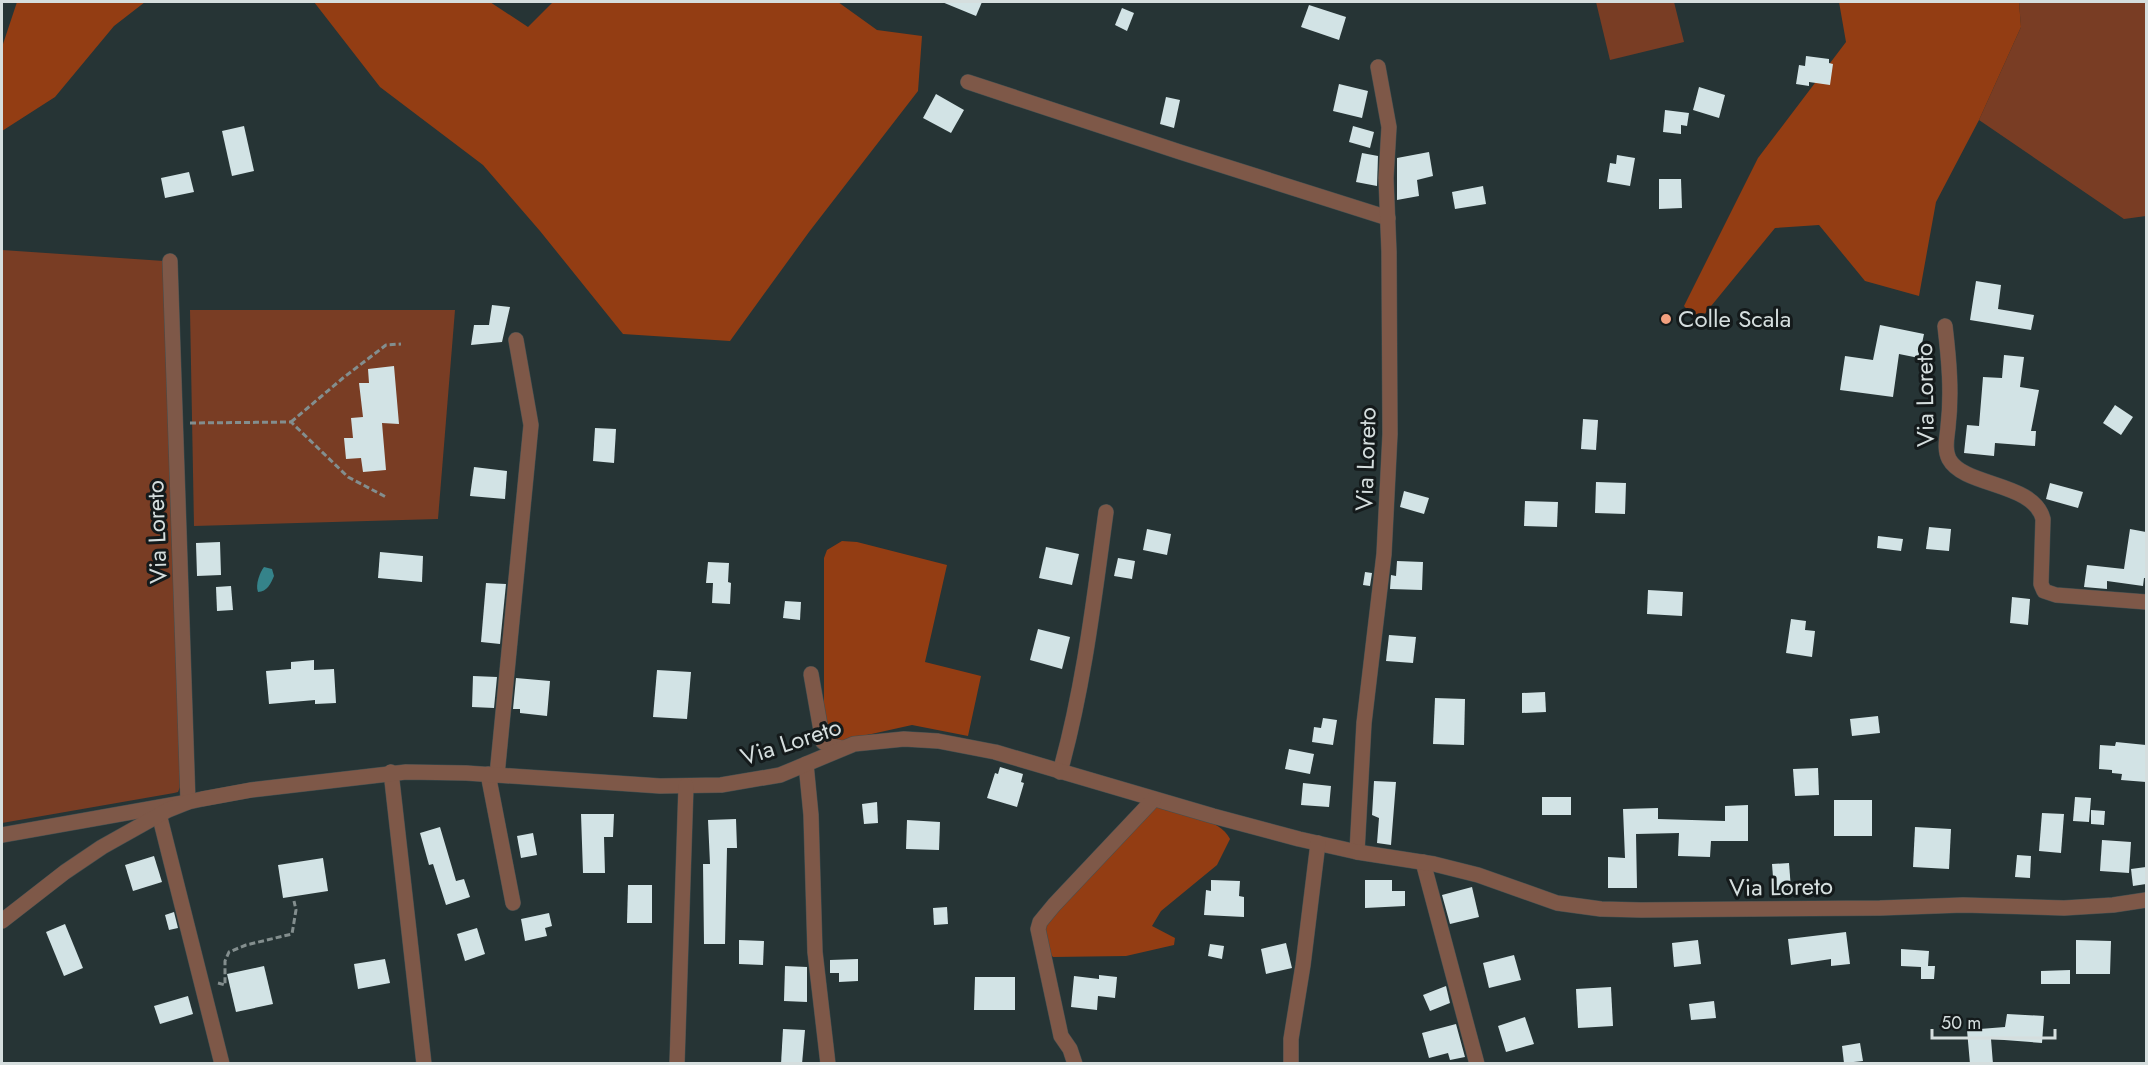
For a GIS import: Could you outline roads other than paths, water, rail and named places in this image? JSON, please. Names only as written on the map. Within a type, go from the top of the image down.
[{"type":"street","name":"Via Loreto","points":[[1357,852],[1365,723],[1381,595],[1391,387],[1386,170],[1389,128],[1378,67]]},
{"type":"street","points":[[968,82],[1388,218]]},
{"type":"street","name":"Via Loreto","points":[[170,261],[188,802]]},
{"type":"street","name":"Via Loreto","points":[[1946,326],[1950,373],[1947,453],[1950,461],[1961,470],[2028,498],[2040,510],[2043,519],[2041,584],[2043,591],[2056,595],[2146,602]]},
{"type":"street","points":[[513,903],[493,775],[531,425],[516,340]]},
{"type":"street","points":[[1060,772],[1073,724],[1088,650],[1106,512]]},
{"type":"street","points":[[811,674],[823,742],[831,747],[842,748]]},
{"type":"street","name":"Via Loreto","points":[[2,921],[65,872],[102,847],[159,814],[188,802],[251,790],[391,772],[493,775],[660,786],[736,784],[780,775],[842,748],[884,740],[927,740],[995,752],[1154,799],[1318,843],[1357,852],[1423,862],[1478,875],[1557,903],[1601,909],[1869,908],[1963,905],[2064,908],[2146,900]]},
{"type":"street","points":[[806,764],[811,806],[815,952],[828,1064]]},
{"type":"street","points":[[391,772],[424,1064]]},
{"type":"street","points":[[677,1064],[686,786]]},
{"type":"street","points":[[1075,1064],[1070,1049],[1061,1036],[1038,929],[1045,915],[1154,799]]},
{"type":"street","points":[[2,835],[188,802]]},
{"type":"street","points":[[159,814],[222,1064]]},
{"type":"street","points":[[1291,1064],[1291,1039],[1318,843]]},
{"type":"street","points":[[1423,862],[1476,1064]]},
{"type":"water","points":[[264,567],[272,569],[274,576],[266,589],[258,592],[258,579]]},
{"type":"place","name":"Colle Scala","points":[[1666,319]]}]
